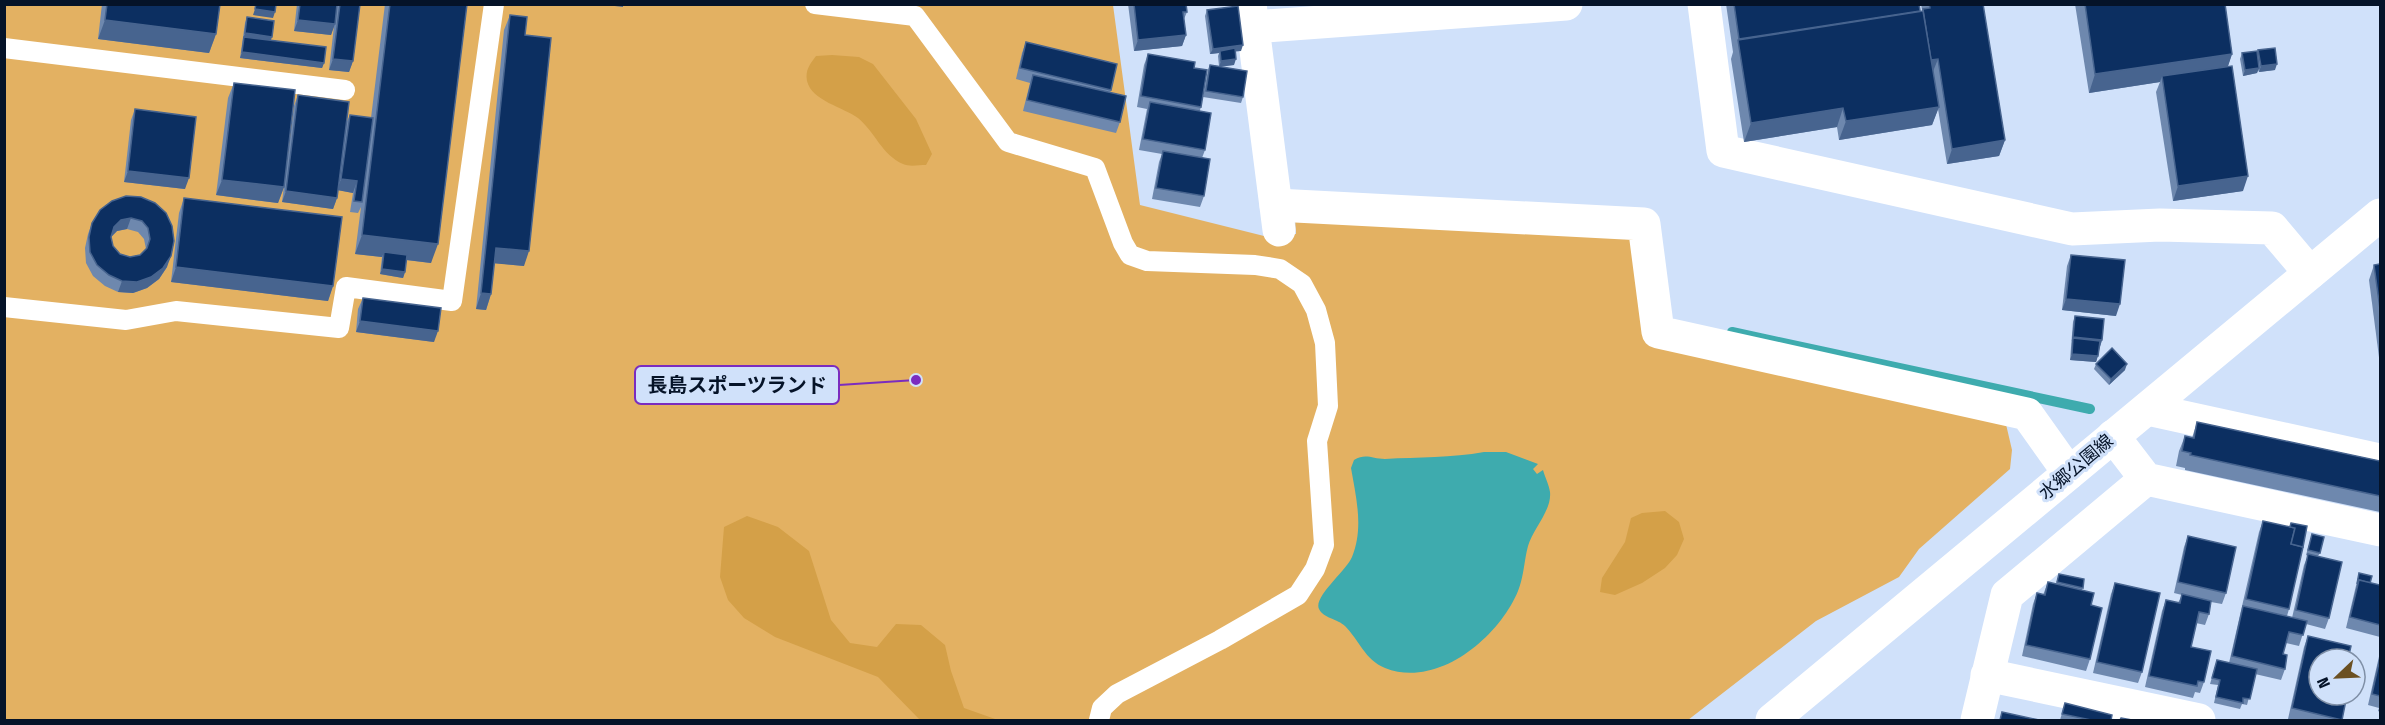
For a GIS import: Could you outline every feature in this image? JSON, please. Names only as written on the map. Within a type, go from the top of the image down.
[{"type":"street","points":[[1566,4],[1252,16],[1278,217],[1644,224],[1658,332],[2027,414],[2068,474]]},
{"type":"street","points":[[1704,4],[1723,151],[2072,229],[2160,225],[2272,228],[2310,273]]},
{"type":"street","name":"水郷公園線","points":[[1772,720],[2380,214]]},
{"type":"street","points":[[2146,409],[2380,460]]},
{"type":"street","points":[[2113,436],[2146,479],[2380,530]]},
{"type":"street","points":[[1977,720],[2007,595],[2146,479]]},
{"type":"street","points":[[1987,675],[2199,720]]},
{"type":"lane","points":[[4,306],[126,320],[176,311],[339,328],[345,288],[452,301],[494,4]]},
{"type":"lane","points":[[814,4],[915,16],[1008,142],[1095,168],[1123,243],[1130,255],[1147,261],[1255,265],[1280,269],[1302,284],[1316,310],[1325,343],[1328,406],[1317,441],[1324,545],[1315,569],[1298,595],[1220,640],[1117,694],[1102,708],[1099,720]]},
{"type":"lane","points":[[4,48],[345,90]]},
{"type":"shaded area","points":[[4,5],[1113,5],[1140,205],[1264,236],[1296,234],[1295,217],[1622,233],[1636,241],[1649,341],[2005,420],[2012,450],[2010,469],[1919,549],[1899,577],[1816,621],[1688,720],[5,720]]},
{"type":"shaded area","points":[[816,56],[859,57],[873,64],[916,119],[932,154],[926,165],[908,165],[896,160],[858,118],[815,94],[807,81],[808,67]]},
{"type":"shaded area","points":[[1506,452],[1538,464],[1533,469],[1537,474],[1543,470],[1549,489],[1548,506],[1530,540],[1518,591],[1497,625],[1464,655],[1445,665],[1425,671],[1405,673],[1385,668],[1367,655],[1345,626],[1321,612],[1318,604],[1325,591],[1349,562],[1356,546],[1358,512],[1351,468],[1354,460],[1366,457],[1385,459]]},
{"type":"shaded area","points":[[1665,511],[1679,522],[1684,539],[1677,555],[1665,568],[1642,583],[1615,595],[1600,592],[1602,578],[1625,542],[1631,518],[1642,513]]},
{"type":"shaded area","points":[[747,516],[778,527],[809,551],[831,620],[850,643],[877,647],[896,624],[921,625],[945,645],[964,708],[998,720],[920,720],[878,677],[775,637],[744,618],[728,600],[720,577],[724,527]]},
{"type":"building","points":[[107,4],[220,4],[216,34],[105,20]]},
{"type":"building","points":[[256,4],[276,4],[275,12],[255,9]]},
{"type":"building","points":[[300,4],[337,4],[335,24],[298,20]]},
{"type":"building","points":[[340,4],[360,4],[353,61],[333,59]]},
{"type":"building","points":[[390,4],[467,4],[438,244],[362,235]]},
{"type":"building","points":[[1134,4],[1186,4],[1187,12],[1183,12],[1186,35],[1138,40]]},
{"type":"building","points":[[1734,4],[1919,4],[1920,11],[1739,39]]},
{"type":"building","points":[[1929,4],[1983,4],[2005,140],[1952,149],[1938,59],[1931,60],[1923,9],[1930,8]]},
{"type":"building","points":[[2085,4],[2225,4],[2232,54],[2095,74]]},
{"type":"building","points":[[1238,6],[1243,45],[1213,49],[1207,10]]},
{"type":"building","points":[[1923,11],[1939,107],[1846,121],[1843,108],[1751,123],[1738,40]]},
{"type":"building","points":[[510,15],[527,17],[525,35],[551,38],[529,251],[496,248],[491,294],[481,293]]},
{"type":"building","points":[[247,17],[274,21],[272,37],[245,33]]},
{"type":"building","points":[[244,37],[326,47],[324,63],[242,52]]},
{"type":"building","points":[[1026,42],[1117,64],[1111,90],[1020,68]]},
{"type":"building","points":[[1235,48],[1236,59],[1221,61],[1220,51]]},
{"type":"building","points":[[2275,48],[2277,64],[2261,66],[2258,50]]},
{"type":"building","points":[[2257,51],[2259,68],[2245,70],[2242,53]]},
{"type":"building","points":[[1148,54],[1195,62],[1194,68],[1207,70],[1201,107],[1141,96]]},
{"type":"building","points":[[1210,65],[1247,71],[1243,97],[1206,91]]},
{"type":"building","points":[[2232,66],[2248,176],[2178,186],[2162,76]]},
{"type":"building","points":[[1033,75],[1126,96],[1120,122],[1027,100]]},
{"type":"building","points":[[234,83],[295,90],[284,187],[222,180]]},
{"type":"building","points":[[298,95],[349,102],[337,198],[286,191]]},
{"type":"building","points":[[1150,102],[1211,113],[1205,150],[1143,139]]},
{"type":"building","points":[[135,109],[196,117],[189,178],[128,171]]},
{"type":"building","points":[[350,115],[373,118],[362,202],[354,201],[357,181],[341,179]]},
{"type":"building","points":[[1163,151],[1210,159],[1204,196],[1156,188]]},
{"type":"building","points":[[126,196],[141,197],[155,203],[166,213],[172,226],[174,241],[171,256],[163,268],[151,277],[137,282],[122,281],[109,275],[97,265],[90,252],[89,237],[92,223],[100,210],[112,201]],"holes":[[[131,218],[142,221],[148,228],[150,239],[147,248],[140,255],[130,257],[120,254],[113,246],[111,237],[114,227],[121,220]]]},
{"type":"building","points":[[184,198],[342,217],[333,286],[176,267]]},
{"type":"building","points":[[384,252],[407,255],[405,272],[382,269]]},
{"type":"building","points":[[2071,255],[2125,260],[2120,304],[2066,299]]},
{"type":"building","points":[[2380,264],[2380,309],[2374,265]]},
{"type":"building","points":[[363,298],[441,308],[438,331],[360,321]]},
{"type":"building","points":[[2075,316],[2104,319],[2102,340],[2073,337]]},
{"type":"building","points":[[2073,338],[2100,341],[2098,356],[2072,354]]},
{"type":"building","points":[[2112,348],[2127,364],[2111,379],[2096,364]]},
{"type":"building","points":[[2197,422],[2380,461],[2380,496],[2190,455],[2191,453],[2182,451],[2185,436],[2194,438]]},
{"type":"building","points":[[2263,521],[2295,528],[2291,544],[2303,547],[2289,609],[2246,599]]},
{"type":"building","points":[[2291,523],[2307,526],[2303,547],[2291,544],[2295,528],[2290,527]]},
{"type":"building","points":[[2312,534],[2324,537],[2320,553],[2308,550]]},
{"type":"building","points":[[2188,536],[2236,547],[2226,593],[2178,582]]},
{"type":"building","points":[[2308,554],[2342,562],[2329,618],[2296,610]]},
{"type":"building","points":[[2359,573],[2372,576],[2370,583],[2359,580],[2357,584]]},
{"type":"building","points":[[2059,574],[2084,579],[2083,588],[2057,582]]},
{"type":"building","points":[[2359,580],[2380,585],[2380,625],[2350,617]]},
{"type":"building","points":[[2048,582],[2094,593],[2091,605],[2102,608],[2090,659],[2026,645],[2037,593],[2045,595]]},
{"type":"building","points":[[2115,583],[2160,593],[2142,672],[2097,662]]},
{"type":"building","points":[[2182,594],[2211,601],[2209,614],[2199,612],[2191,647],[2211,651],[2204,682],[2198,681],[2197,686],[2149,676],[2166,600],[2180,603]]},
{"type":"building","points":[[2243,606],[2307,621],[2303,635],[2289,632],[2283,654],[2287,655],[2285,669],[2232,656]]},
{"type":"building","points":[[2308,636],[2351,646],[2307,647],[2307,707],[2345,707],[2342,720],[2292,708]]},
{"type":"building","points":[[2380,658],[2380,696],[2372,694]]},
{"type":"building","points":[[2217,660],[2257,669],[2250,699],[2243,698],[2243,703],[2216,697],[2220,680],[2212,678]]},
{"type":"building","points":[[2065,703],[2112,715],[2111,720],[2091,720],[2062,714]]},
{"type":"building","points":[[2002,712],[2039,720],[2000,720]]},
{"type":"waterway","points":[[1732,332],[2090,409]]},
{"type":"place","name":"長島スポーツランド","points":[[916,380]]}]
